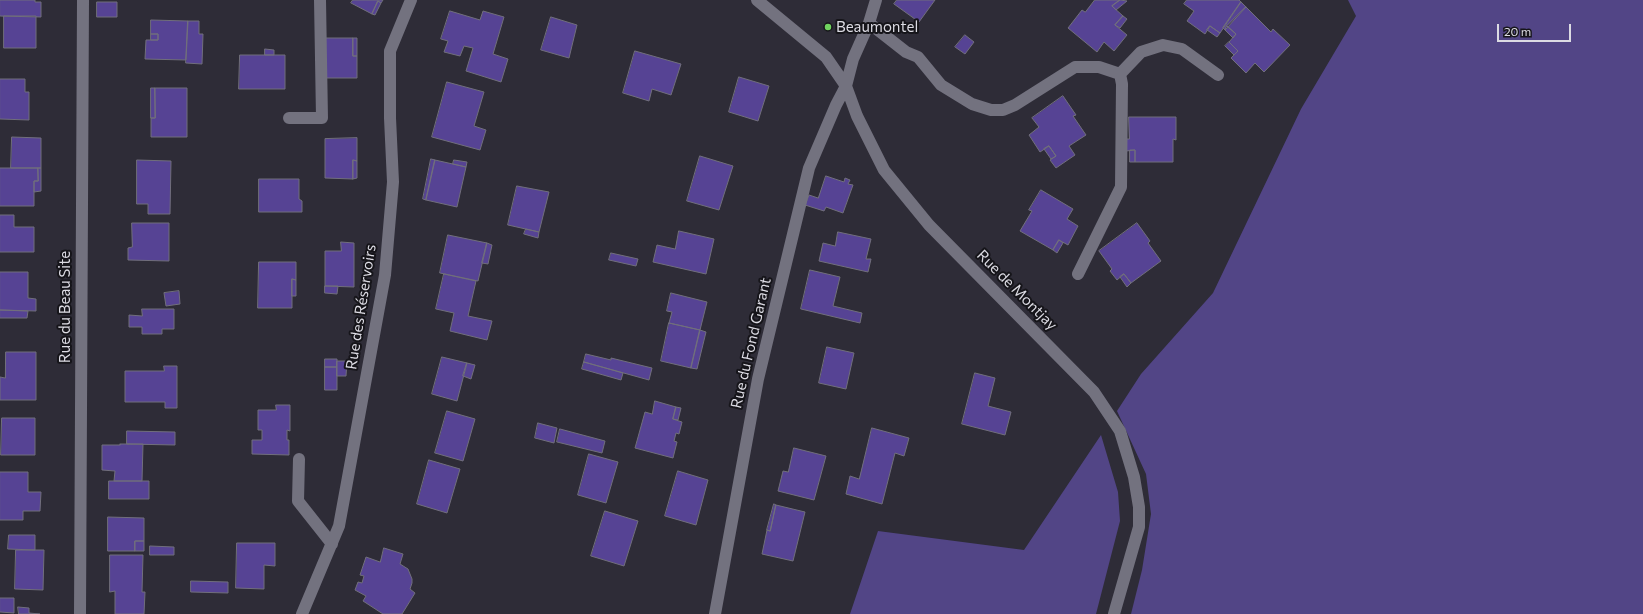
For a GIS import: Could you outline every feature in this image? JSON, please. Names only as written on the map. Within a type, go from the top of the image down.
[{"type":"street","name":"Rue du Beau Site","points":[[80,614],[83,0]]},
{"type":"street","points":[[289,118],[322,118],[320,0]]},
{"type":"street","name":"Rue des Réservoirs","points":[[302,614],[339,526],[385,275],[393,182],[390,118],[390,51],[411,0]]},
{"type":"street","name":"Rue de Montjay","points":[[757,0],[826,57],[846,86],[857,116],[884,170],[929,225],[1094,392],[1120,431],[1134,477],[1139,507],[1139,527],[1114,614]]},
{"type":"street","points":[[846,86],[853,59],[869,23],[876,0]]},
{"type":"street","points":[[869,23],[906,52],[918,57],[941,85],[972,104],[991,110],[1003,110],[1014,105],[1075,67],[1099,67],[1120,74]]},
{"type":"street","points":[[1120,74],[1141,52],[1163,45],[1182,48],[1218,75]]},
{"type":"street","points":[[1078,274],[1121,187],[1122,84],[1120,74]]},
{"type":"street","name":"Rue du Fond Garant","points":[[715,614],[758,379],[809,168],[836,105],[846,86]]},
{"type":"street","points":[[299,460],[298,501],[332,544]]},
{"type":"shaded area","points":[[1348,0],[1643,0],[1643,614],[1131,614],[1142,570],[1151,514],[1146,474],[1117,411],[1141,374],[1213,293],[1301,109],[1356,16]]},
{"type":"shaded area","points":[[1101,435],[1118,492],[1120,521],[1096,614],[850,614],[878,531],[1024,550]]},
{"type":"building","points":[[0,0],[35,0],[35,2],[41,2],[41,17],[0,16]]},
{"type":"building","points":[[353,0],[383,0],[381,3],[378,1],[372,14],[351,3]]},
{"type":"building","points":[[897,0],[935,0],[919,22],[894,4]]},
{"type":"building","points":[[1095,0],[1120,0],[1112,6],[1123,16],[1115,25],[1127,35],[1114,51],[1104,42],[1097,52],[1068,28],[1082,10],[1085,12]]},
{"type":"building","points":[[1120,0],[1127,1],[1116,10],[1112,6]]},
{"type":"building","points":[[1187,0],[1239,0],[1241,2],[1220,33],[1210,26],[1205,34],[1187,21],[1194,11],[1184,4]]},
{"type":"building","points":[[378,1],[381,3],[375,15],[372,14]]},
{"type":"building","points":[[97,2],[117,2],[117,17],[97,17]]},
{"type":"building","points":[[1241,2],[1246,7],[1225,30],[1223,28]]},
{"type":"building","points":[[1246,7],[1271,32],[1273,29],[1290,45],[1264,72],[1255,63],[1246,73],[1231,58],[1238,51],[1229,42],[1236,34],[1227,26]]},
{"type":"building","points":[[450,11],[480,20],[483,11],[504,17],[493,54],[508,59],[501,82],[466,71],[473,48],[464,46],[460,56],[444,52],[448,41],[441,39]]},
{"type":"building","points":[[4,16],[36,16],[36,48],[4,48]]},
{"type":"building","points":[[1123,16],[1127,19],[1120,28],[1115,25]]},
{"type":"building","points":[[551,17],[577,25],[569,58],[541,50]]},
{"type":"building","points":[[151,20],[188,21],[186,60],[145,59],[146,40],[158,40],[158,34],[151,34]]},
{"type":"building","points":[[188,21],[199,21],[199,34],[203,34],[202,64],[186,63]]},
{"type":"building","points":[[1210,26],[1220,33],[1217,37],[1207,30]]},
{"type":"building","points":[[1227,26],[1236,34],[1233,38],[1225,30]]},
{"type":"building","points":[[151,34],[158,34],[158,40],[151,40]]},
{"type":"building","points":[[965,35],[974,42],[965,54],[955,47]]},
{"type":"building","points":[[325,38],[353,38],[353,56],[357,56],[357,78],[325,78]]},
{"type":"building","points":[[353,38],[357,38],[357,56],[353,56]]},
{"type":"building","points":[[1229,42],[1238,51],[1234,55],[1225,46]]},
{"type":"building","points":[[265,49],[274,50],[274,55],[265,55]]},
{"type":"building","points":[[635,51],[681,64],[671,95],[652,89],[649,101],[623,93]]},
{"type":"building","points":[[240,55],[285,55],[285,89],[239,89]]},
{"type":"building","points":[[739,77],[769,86],[758,121],[729,112]]},
{"type":"building","points":[[0,79],[25,79],[25,92],[29,92],[29,120],[0,119]]},
{"type":"building","points":[[447,82],[484,92],[474,126],[486,130],[480,150],[432,137]]},
{"type":"building","points":[[151,88],[155,88],[155,118],[151,118]]},
{"type":"building","points":[[155,88],[187,88],[187,137],[151,137],[151,118],[155,118]]},
{"type":"building","points":[[1063,96],[1076,115],[1073,116],[1086,135],[1069,146],[1075,155],[1056,168],[1050,160],[1056,156],[1049,146],[1040,152],[1029,135],[1039,127],[1032,118]]},
{"type":"building","points":[[1129,117],[1176,117],[1176,140],[1173,139],[1173,162],[1135,162],[1135,150],[1126,151],[1126,139],[1129,139]]},
{"type":"building","points":[[12,137],[41,138],[41,168],[11,168]]},
{"type":"building","points":[[357,138],[357,161],[353,160],[353,179],[325,178],[325,139]]},
{"type":"building","points":[[1049,146],[1056,156],[1051,159],[1044,149]]},
{"type":"building","points":[[1130,150],[1135,150],[1135,162],[1130,162]]},
{"type":"building","points":[[700,156],[733,166],[719,210],[687,201]]},
{"type":"building","points":[[431,159],[435,160],[426,200],[423,199]]},
{"type":"building","points":[[137,160],[171,161],[170,214],[148,214],[148,204],[137,204]]},
{"type":"building","points":[[353,160],[357,161],[357,178],[353,179]]},
{"type":"building","points":[[435,160],[466,167],[457,207],[426,200]]},
{"type":"building","points":[[454,160],[467,162],[466,167],[453,164]]},
{"type":"building","points":[[0,168],[38,168],[38,181],[34,181],[34,206],[0,206]]},
{"type":"building","points":[[38,168],[41,168],[41,191],[34,192],[34,181],[38,181]]},
{"type":"building","points":[[826,176],[844,182],[845,178],[850,180],[848,184],[853,185],[843,213],[826,207],[824,211],[805,205],[809,195],[818,198]]},
{"type":"building","points":[[259,179],[299,179],[299,199],[302,201],[302,212],[259,212]]},
{"type":"building","points":[[517,186],[549,192],[539,232],[508,225]]},
{"type":"building","points":[[1041,190],[1073,209],[1067,219],[1078,226],[1068,245],[1059,240],[1053,250],[1020,231],[1032,211],[1029,210]]},
{"type":"building","points":[[0,215],[14,215],[14,227],[34,227],[34,252],[0,252]]},
{"type":"building","points":[[132,223],[169,223],[169,261],[128,260],[128,248],[132,247]]},
{"type":"building","points":[[1137,223],[1150,241],[1148,243],[1161,261],[1131,283],[1124,274],[1117,280],[1110,271],[1112,269],[1099,251]]},
{"type":"building","points":[[526,229],[539,232],[538,238],[524,234]]},
{"type":"building","points":[[679,231],[714,239],[706,274],[653,262],[657,245],[675,249]]},
{"type":"building","points":[[838,232],[871,239],[866,259],[871,259],[868,272],[819,261],[823,243],[835,246]]},
{"type":"building","points":[[448,235],[487,243],[478,281],[440,273]]},
{"type":"building","points":[[1059,240],[1063,243],[1057,253],[1053,250]]},
{"type":"building","points":[[341,242],[354,243],[354,287],[325,286],[325,251],[341,251]]},
{"type":"building","points":[[487,243],[492,245],[488,264],[482,263]]},
{"type":"building","points":[[611,253],[638,259],[636,266],[609,260]]},
{"type":"building","points":[[259,262],[296,262],[296,280],[292,279],[292,308],[258,308]]},
{"type":"building","points":[[810,270],[840,277],[833,306],[862,313],[860,323],[801,309]]},
{"type":"building","points":[[0,272],[28,272],[28,298],[36,299],[36,311],[0,310]]},
{"type":"building","points":[[444,274],[476,281],[468,316],[492,321],[487,340],[450,331],[454,313],[436,309]]},
{"type":"building","points":[[1124,274],[1131,283],[1127,287],[1120,277]]},
{"type":"building","points":[[292,279],[296,280],[296,296],[292,296]]},
{"type":"building","points":[[325,286],[338,286],[337,294],[325,293]]},
{"type":"building","points":[[179,291],[180,304],[166,306],[164,293]]},
{"type":"building","points":[[671,293],[707,302],[700,330],[669,323],[672,312],[667,311]]},
{"type":"building","points":[[142,309],[174,309],[174,329],[162,329],[162,334],[142,334],[142,327],[129,327],[129,315],[142,316]]},
{"type":"building","points":[[0,310],[28,311],[27,318],[0,318]]},
{"type":"building","points":[[669,323],[700,330],[691,368],[661,361]]},
{"type":"building","points":[[700,330],[706,332],[697,369],[691,368]]},
{"type":"building","points":[[827,347],[854,353],[846,389],[819,383]]},
{"type":"building","points":[[6,352],[36,352],[36,400],[0,400],[0,377],[5,378]]},
{"type":"building","points":[[586,354],[611,360],[611,358],[652,368],[649,380],[584,362]]},
{"type":"building","points":[[442,357],[467,363],[457,401],[432,394]]},
{"type":"building","points":[[325,359],[337,359],[337,367],[325,367]]},
{"type":"building","points":[[337,361],[347,361],[346,376],[337,376]]},
{"type":"building","points":[[584,362],[623,373],[621,380],[582,369]]},
{"type":"building","points":[[467,363],[475,365],[471,379],[463,376]]},
{"type":"building","points":[[164,366],[177,366],[177,408],[165,408],[165,402],[125,402],[125,371],[164,371]]},
{"type":"building","points":[[325,367],[337,367],[337,390],[325,390]]},
{"type":"building","points":[[975,373],[995,378],[988,406],[1011,412],[1005,435],[962,424]]},
{"type":"building","points":[[655,401],[676,407],[673,419],[682,422],[679,434],[676,433],[674,441],[677,442],[673,458],[635,448],[645,412],[652,414]]},
{"type":"building","points":[[276,405],[290,405],[290,431],[287,430],[289,455],[252,454],[252,440],[262,440],[262,430],[258,430],[258,410],[276,410]]},
{"type":"building","points":[[676,407],[681,408],[678,420],[673,419]]},
{"type":"building","points":[[447,411],[475,419],[463,461],[435,453]]},
{"type":"building","points":[[2,418],[35,418],[35,455],[1,455]]},
{"type":"building","points":[[538,423],[557,428],[554,443],[535,438]]},
{"type":"building","points":[[872,428],[909,438],[904,456],[895,453],[882,504],[846,494],[850,476],[859,479]]},
{"type":"building","points":[[560,429],[605,441],[602,453],[557,442]]},
{"type":"building","points":[[127,431],[175,432],[175,445],[127,444]]},
{"type":"building","points":[[143,444],[142,481],[114,481],[115,471],[102,470],[102,445]]},
{"type":"building","points":[[794,448],[826,456],[814,500],[778,491],[783,471],[788,472]]},
{"type":"building","points":[[589,454],[618,462],[606,503],[578,495]]},
{"type":"building","points":[[429,460],[460,469],[447,513],[417,504]]},
{"type":"building","points":[[678,471],[708,480],[696,525],[665,516]]},
{"type":"building","points":[[0,472],[28,472],[28,492],[41,492],[40,511],[23,511],[23,520],[0,520]]},
{"type":"building","points":[[109,481],[149,481],[149,499],[109,499]]},
{"type":"building","points":[[774,504],[776,505],[770,531],[767,530]]},
{"type":"building","points":[[776,505],[805,512],[793,561],[762,554],[767,530],[770,531]]},
{"type":"building","points":[[605,511],[638,521],[624,566],[591,556]]},
{"type":"building","points":[[108,517],[144,518],[144,541],[135,541],[135,551],[108,551]]},
{"type":"building","points":[[9,535],[35,535],[35,550],[8,549]]},
{"type":"building","points":[[135,541],[144,541],[144,551],[135,551]]},
{"type":"building","points":[[237,543],[275,543],[275,566],[264,565],[264,589],[236,588]]},
{"type":"building","points":[[150,546],[174,547],[174,555],[150,555]]},
{"type":"building","points":[[384,548],[403,554],[400,564],[408,569],[412,579],[410,589],[415,593],[402,614],[383,614],[363,601],[366,596],[355,590],[358,582],[362,583],[364,576],[360,575],[366,557],[380,562]]},
{"type":"building","points":[[16,550],[44,550],[43,590],[15,589]]},
{"type":"building","points":[[110,555],[143,555],[142,592],[145,592],[144,614],[115,614],[115,591],[110,592]]},
{"type":"building","points":[[191,581],[228,582],[228,593],[191,592]]},
{"type":"building","points":[[0,598],[14,598],[14,613],[0,612]]},
{"type":"building","points":[[18,607],[29,608],[29,613],[40,614],[19,614]]},
{"type":"place","name":"Beaumontel","points":[[828,27]]}]
